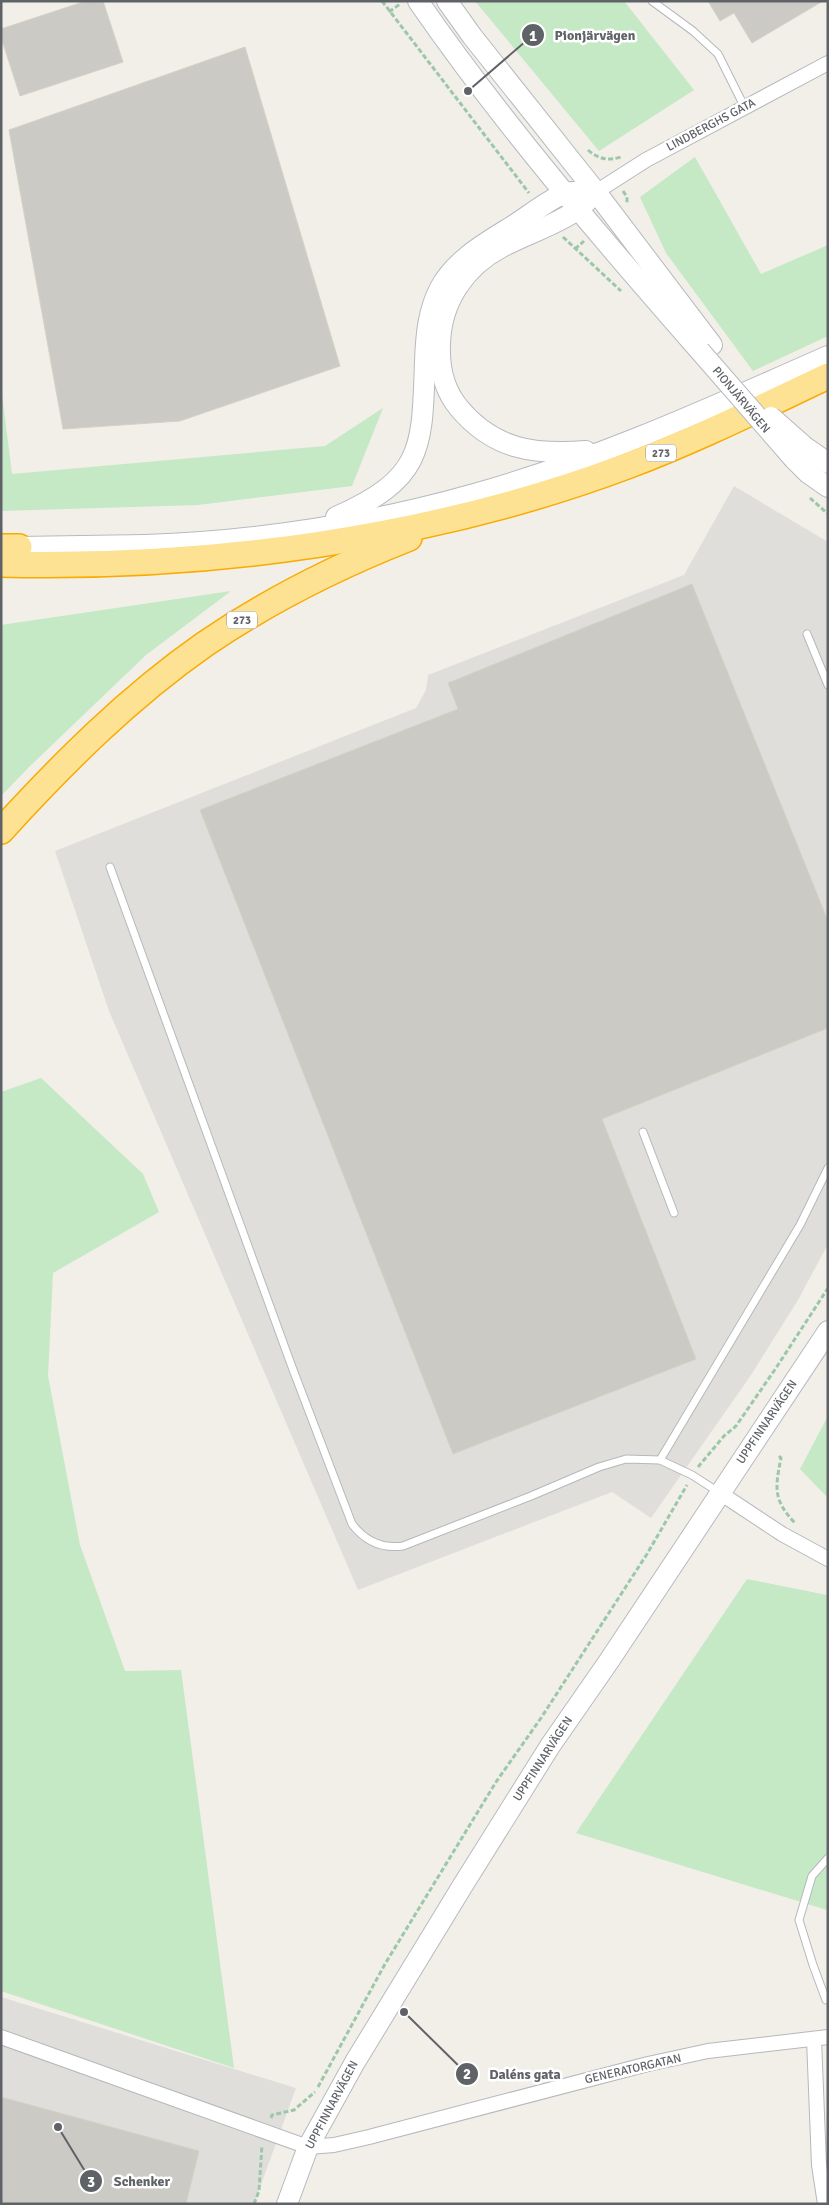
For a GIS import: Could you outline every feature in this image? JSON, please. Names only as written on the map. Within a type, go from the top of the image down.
[{"type":"highway","name":"273","points":[[1,831],[50,777],[113,718],[204,645],[254,612],[301,586],[406,539],[468,516],[625,467],[669,450],[828,376]]},
{"type":"highway","points":[[764,406],[828,387]]},
{"type":"highway","points":[[1,564],[157,561],[253,552],[327,543],[468,516]]},
{"type":"main road","name":"PIONJÄRVÄGEN","points":[[418,1],[479,86],[578,210],[777,423],[799,453],[808,473],[828,487]]},
{"type":"main road","name":"PIONJÄRVÄGEN","points":[[447,1],[472,36],[596,192],[706,348]]},
{"type":"main road","points":[[309,528],[369,502],[382,493],[405,471],[414,457],[420,439],[424,405],[427,324],[432,306],[441,286],[453,269],[471,253],[545,216],[566,194],[596,192]]},
{"type":"main road","name":"273","points":[[596,192],[578,210],[545,216],[466,274],[448,303],[442,324],[440,363],[445,382],[455,403],[469,420],[487,435],[512,446],[537,452],[561,453],[613,449]]},
{"type":"main road","name":"273","points":[[10,546],[147,545],[254,536],[392,514],[473,494],[613,449],[828,356]]},
{"type":"main road","name":"PIONJÄRVÄGEN","points":[[799,453],[828,463]]},
{"type":"main road","name":"UPPFINNARVÄGEN","points":[[287,2204],[308,2147],[360,2054],[550,1746],[609,1662],[828,1332]]},
{"type":"street","name":"LINDBERGHS GATA","points":[[596,192],[646,160],[828,63]]},
{"type":"street","points":[[720,1493],[782,1534],[828,1558]]},
{"type":"street","points":[[1,2037],[308,2147]]},
{"type":"street","name":"GENERATORGATAN","points":[[308,2147],[334,2145],[369,2137],[648,2064],[708,2051],[821,2038],[819,2165],[825,2204]]},
{"type":"lane","points":[[652,1],[693,31],[718,54],[745,108]]},
{"type":"lane","points":[[807,634],[828,685]]},
{"type":"lane","points":[[110,866],[292,1367],[352,1524],[360,1534],[380,1545],[391,1547],[403,1546],[522,1500],[599,1467],[626,1459],[660,1460],[692,1475],[720,1493]]},
{"type":"lane","points":[[643,1132],[674,1213]]},
{"type":"lane","points":[[660,1460],[800,1225],[828,1168]]},
{"type":"lane","points":[[826,2000],[799,1920],[812,1876],[828,1858]]},
{"type":"path","points":[[382,1],[522,182],[545,216],[627,296]]},
{"type":"path","points":[[389,12],[405,1]]},
{"type":"path","points":[[254,2204],[259,2191],[262,2144],[272,2115],[294,2110],[314,2095],[385,1964],[496,1782],[542,1718],[647,1554],[692,1475],[724,1436],[736,1426],[828,1288]]},
{"type":"path","points":[[779,1456],[781,1458],[777,1490],[779,1502],[796,1523]]},
{"type":"shaded area","points":[[734,486],[828,542],[828,1244],[798,1300],[751,1375],[651,1518],[612,1492],[358,1590],[109,1011],[55,851],[416,708],[426,690],[428,675],[684,575]]},
{"type":"shaded area","points":[[828,1549],[828,1921],[826,1877]]},
{"type":"shaded area","points":[[1,1997],[296,2088],[254,2204],[1,2204]]},
{"type":"green space","points":[[475,1],[624,1],[694,90],[599,151]]},
{"type":"green space","points":[[695,157],[761,274],[828,245],[828,336],[753,371],[666,253],[640,197]]},
{"type":"green space","points":[[1,386],[12,474],[325,446],[383,408],[352,486],[198,505],[1,511]]},
{"type":"green space","points":[[231,591],[146,655],[1,796],[1,625]]},
{"type":"green space","points":[[41,1078],[143,1174],[159,1212],[53,1273],[48,1376],[80,1545],[125,1671],[181,1670],[234,2068],[1,1991],[1,1092]]},
{"type":"green space","points":[[828,1416],[828,1498],[800,1469]]},
{"type":"green space","points":[[747,1579],[827,1595],[827,1910],[576,1833]]},
{"type":"building","points":[[86,1],[103,1],[123,62],[20,96],[1,37],[1,29]]},
{"type":"building","points":[[708,1],[823,1],[752,43],[734,13],[720,21]]},
{"type":"building","points":[[245,47],[340,366],[180,421],[63,429],[9,130]]},
{"type":"building","points":[[692,584],[828,921],[828,1028],[602,1119],[696,1359],[453,1454],[200,810],[458,709],[448,683]]},
{"type":"building","points":[[1,2097],[199,2151],[186,2204],[1,2204]]},
{"type":"place","name":"Pionjärvägen","points":[[468,91]]},
{"type":"place","name":"Daléns gata","points":[[404,2012]]},
{"type":"place","name":"Schenker","points":[[58,2127]]}]
